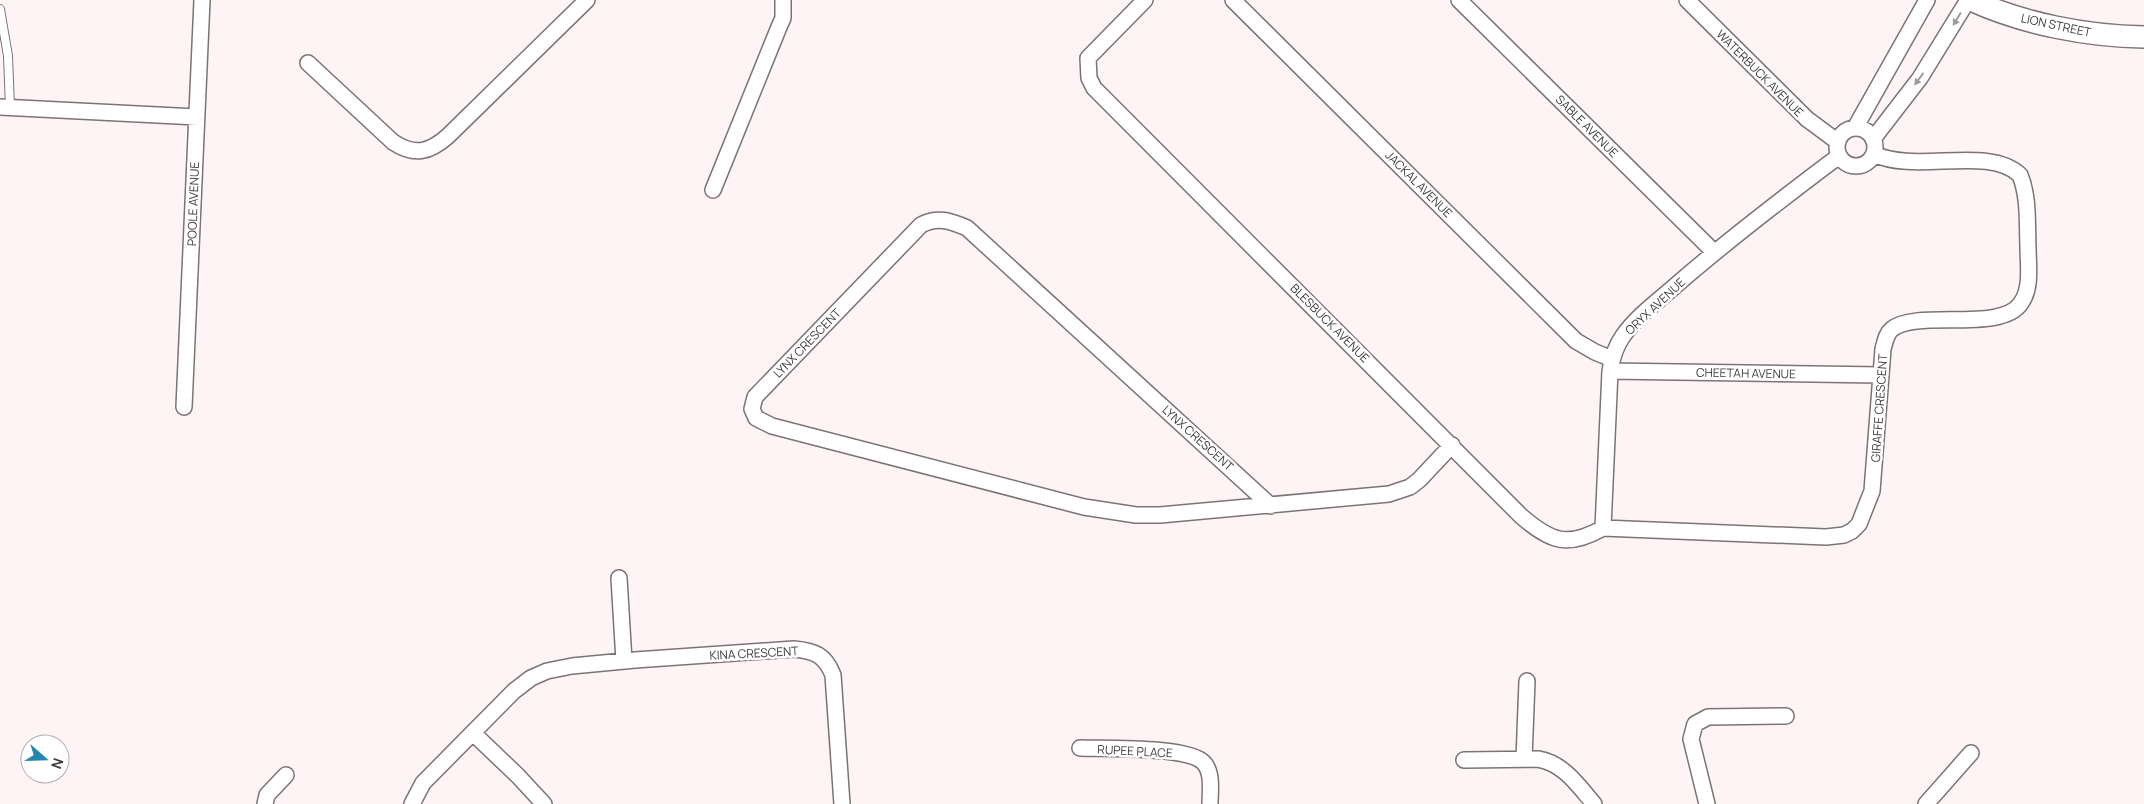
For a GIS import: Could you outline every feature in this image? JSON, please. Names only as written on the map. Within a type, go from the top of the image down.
[{"type":"street","name":"POOLE AVENUE","points":[[184,407],[202,0]]},
{"type":"street","points":[[308,63],[393,142],[409,150],[431,150],[448,136],[587,0]]},
{"type":"street","points":[[713,190],[779,27],[782,18],[783,0]]},
{"type":"street","name":"BLESBUCK AVENUE","points":[[1145,0],[1088,58],[1089,78],[1094,88],[1537,530],[1550,536],[1574,540],[1587,537],[1604,528]]},
{"type":"street","name":"JACKAL AVENUE","points":[[1233,0],[1576,341],[1595,352],[1611,365]]},
{"type":"street","name":"SABLE AVENUE","points":[[1460,0],[1714,252]]},
{"type":"street","name":"WATERBUCK AVENUE","points":[[1687,0],[1806,119],[1839,149]]},
{"type":"street","points":[[1855,128],[1927,0]]},
{"type":"street","points":[[1874,147],[1869,133],[1855,128],[1848,130],[1842,135],[1839,149],[1844,162],[1857,166],[1870,160],[1874,147],[1969,0]]},
{"type":"street","name":"LION STREET","points":[[1969,0],[1996,11],[2031,21],[2094,34],[2144,37]]},
{"type":"street","points":[[5,108],[197,117]]},
{"type":"street","name":"GIRAFFE CRESCENT","points":[[1604,528],[1826,537],[1844,535],[1852,531],[1859,524],[1872,492],[1883,350],[1886,337],[1892,329],[1911,323],[1981,319],[2017,308],[2026,294],[2028,266],[2026,196],[2020,175],[2014,169],[2007,166],[1985,162],[1902,162],[1874,147]]},
{"type":"street","name":"ORYX AVENUE","points":[[1604,528],[1611,365],[1623,335],[1639,318],[1714,252],[1839,149]]},
{"type":"street","name":"LYNX CRESCENT","points":[[1271,506],[967,228],[952,221],[929,220],[921,225],[755,396],[752,409],[756,418],[772,426],[1084,507],[1136,515],[1160,515],[1271,506],[1380,495],[1401,491],[1419,480],[1452,445]]},
{"type":"street","name":"CHEETAH AVENUE","points":[[1611,365],[1881,375]]},
{"type":"street","points":[[619,578],[624,661]]},
{"type":"street","name":"KINA CRESCENT","points":[[412,804],[423,783],[514,691],[531,678],[547,671],[572,666],[624,661],[794,649],[810,650],[820,656],[828,663],[833,675],[842,804]]},
{"type":"street","points":[[1524,759],[1527,681]]},
{"type":"street","points":[[1707,804],[1691,739],[1695,724],[1708,718],[1786,716]]},
{"type":"street","points":[[473,734],[518,776],[544,804]]},
{"type":"street","name":"RUPEE PLACE","points":[[1080,748],[1165,751],[1198,758],[1206,764],[1210,774],[1210,804]]},
{"type":"street","points":[[1926,804],[1971,753]]},
{"type":"street","points":[[1464,760],[1524,759],[1549,761],[1557,766],[1594,804]]},
{"type":"street","points":[[265,804],[267,795],[286,775]]},
{"type":"lane","points":[[0,9],[8,56],[5,108]]}]
